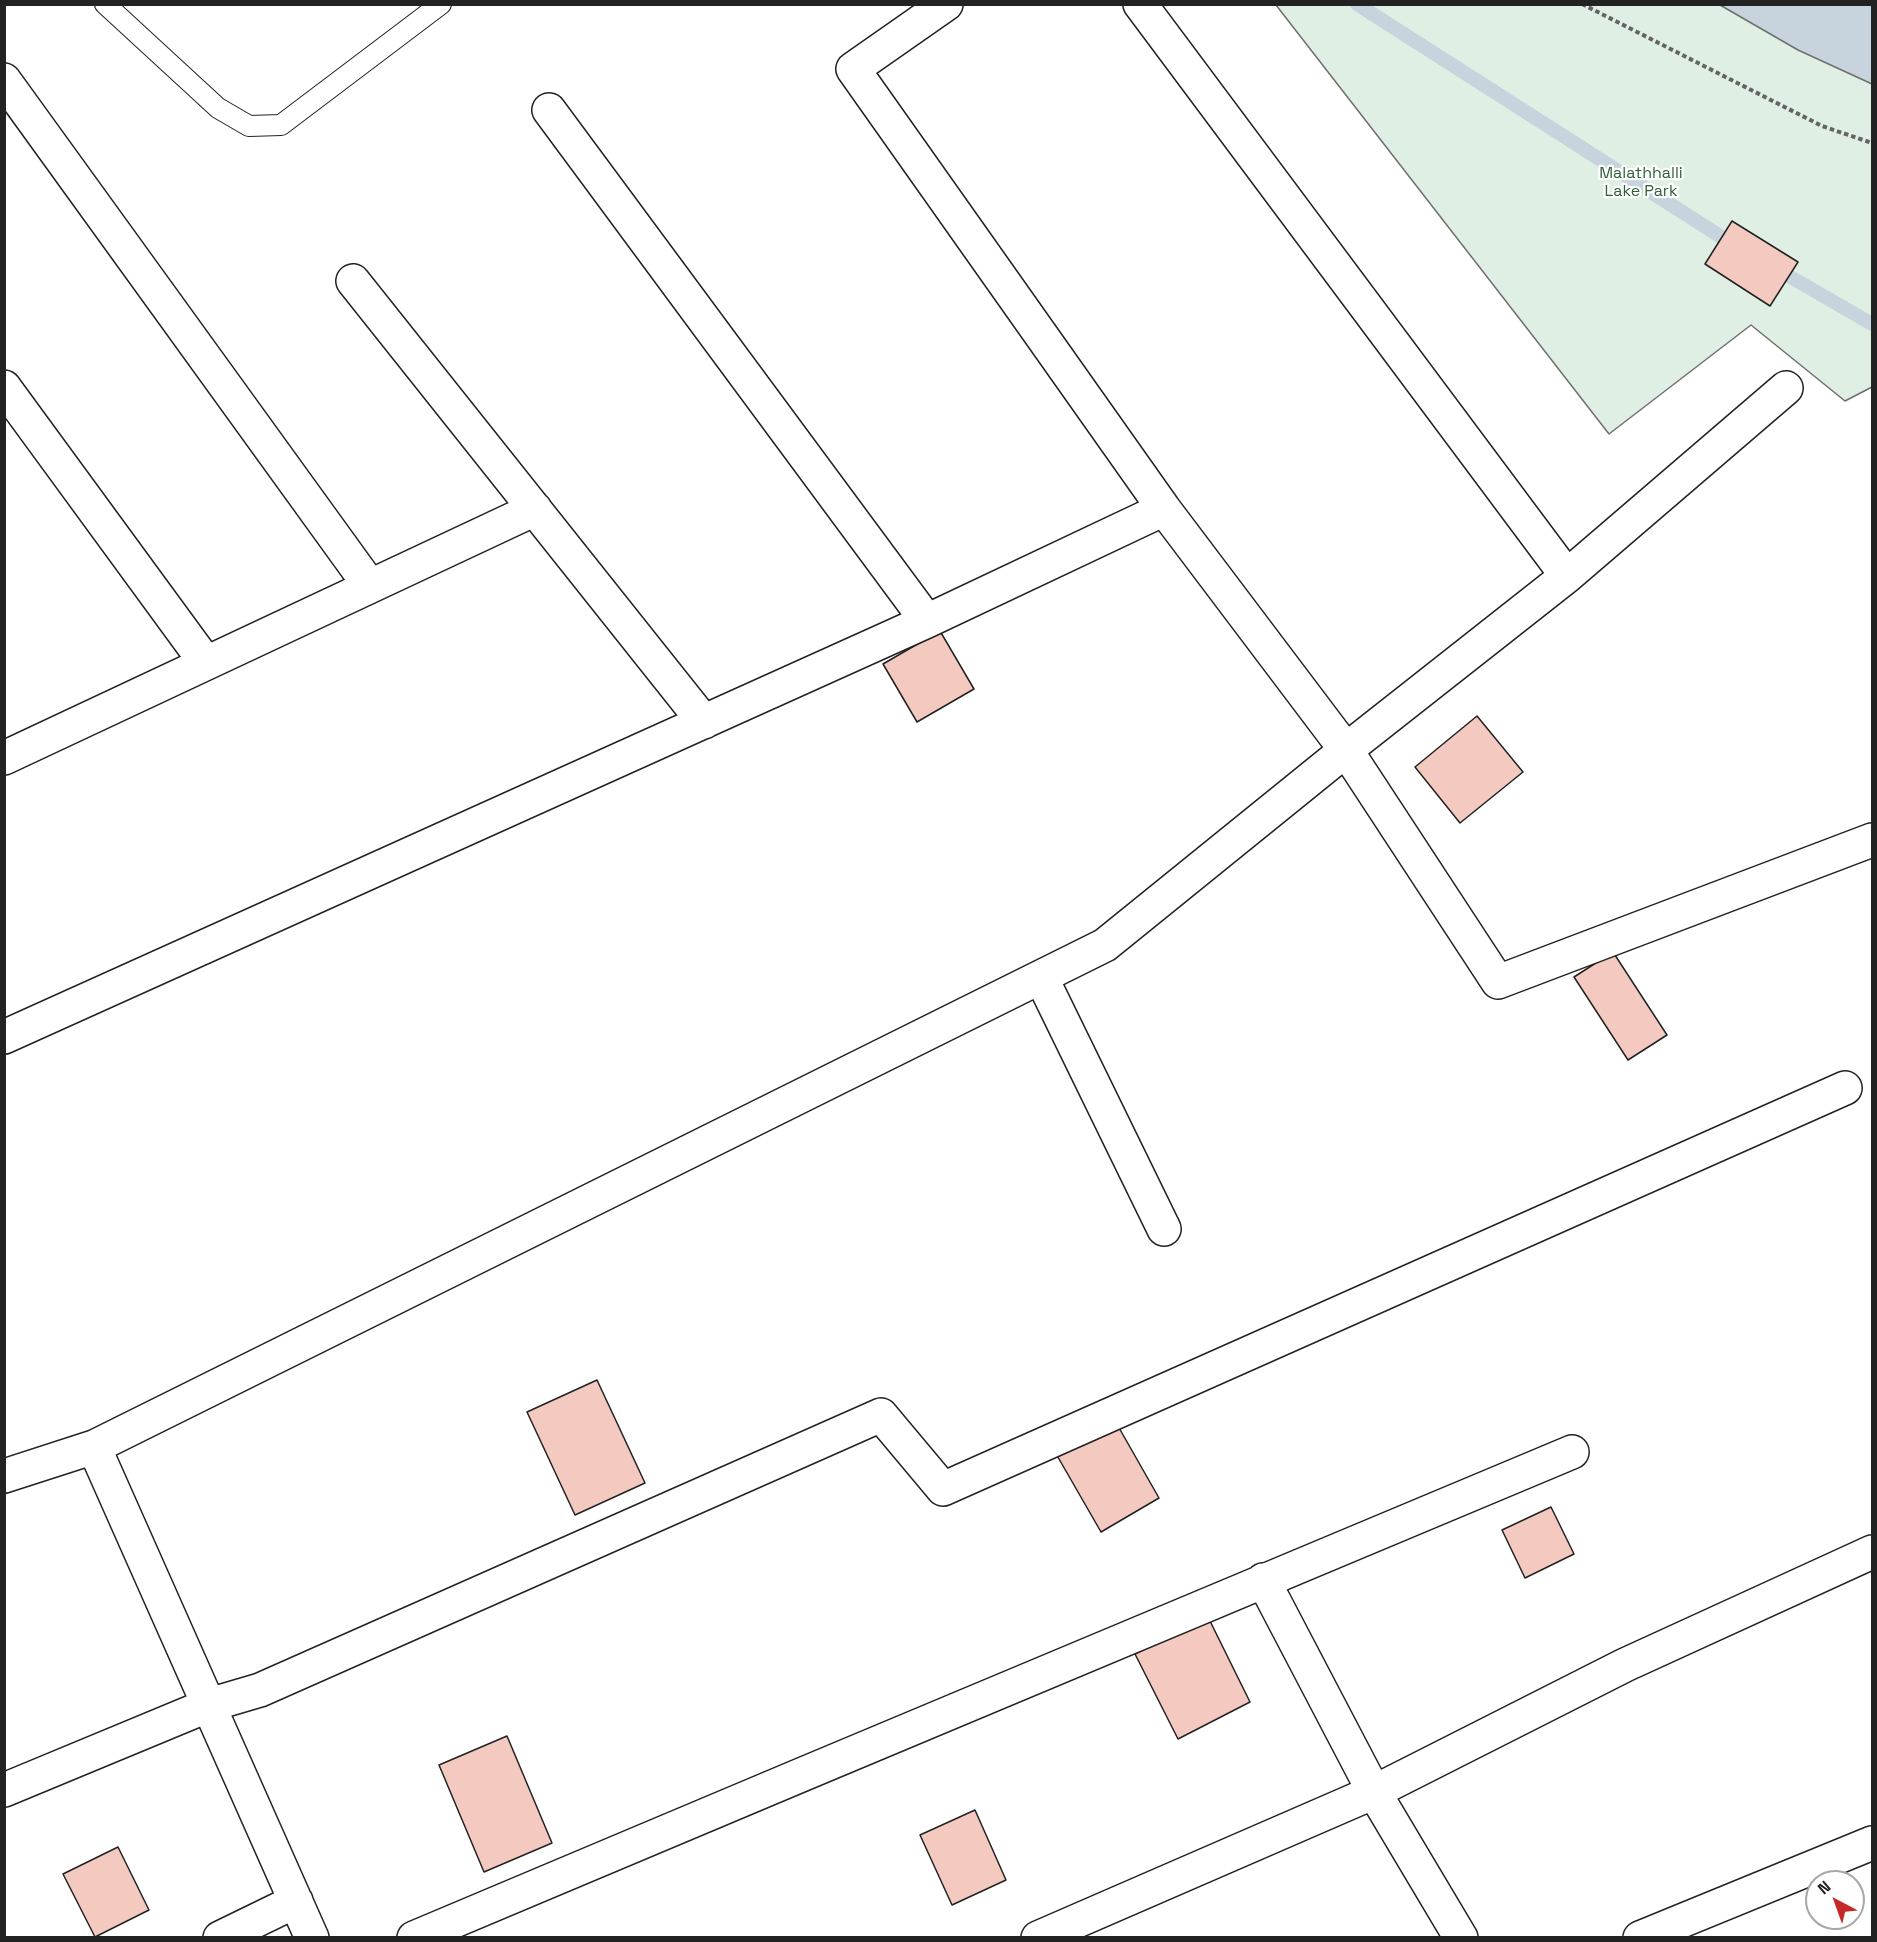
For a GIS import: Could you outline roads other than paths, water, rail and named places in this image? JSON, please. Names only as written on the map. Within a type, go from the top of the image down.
[{"type":"street","points":[[946,4],[853,69],[1164,509],[1346,750],[1498,982],[1872,840]]},
{"type":"street","points":[[1140,4],[1568,576]]},
{"type":"street","points":[[4,80],[370,586]]},
{"type":"street","points":[[549,110],[927,621]]},
{"type":"street","points":[[353,281],[704,722]]},
{"type":"street","points":[[4,387],[206,663]]},
{"type":"street","points":[[4,1476],[94,1447],[1105,945],[1346,750],[1568,576],[1786,388]]},
{"type":"street","points":[[4,1037],[927,621],[1164,509]]},
{"type":"street","points":[[4,758],[535,510]]},
{"type":"street","points":[[1041,977],[1164,1229]]},
{"type":"street","points":[[4,1790],[209,1705],[260,1690],[881,1415],[943,1489],[1845,1088]]},
{"type":"street","points":[[94,1447],[312,1938]]},
{"type":"street","points":[[414,1938],[943,1717],[1116,1640],[1572,1452]]},
{"type":"street","points":[[1038,1938],[1374,1791],[1625,1665],[1872,1552]]},
{"type":"street","points":[[1263,1580],[1374,1791],[1461,1938]]},
{"type":"street","points":[[1640,1938],[1872,1843]]},
{"type":"street","points":[[220,1938],[296,1901]]},
{"type":"lane","points":[[105,4],[218,108],[249,126],[281,125],[441,4]]},
{"type":"waterway","points":[[1357,4],[1737,247]]},
{"type":"waterway","points":[[1775,268],[1872,324]]},
{"type":"park label","name":"Malathhalli Lake Park","points":[[1641,183]]}]
